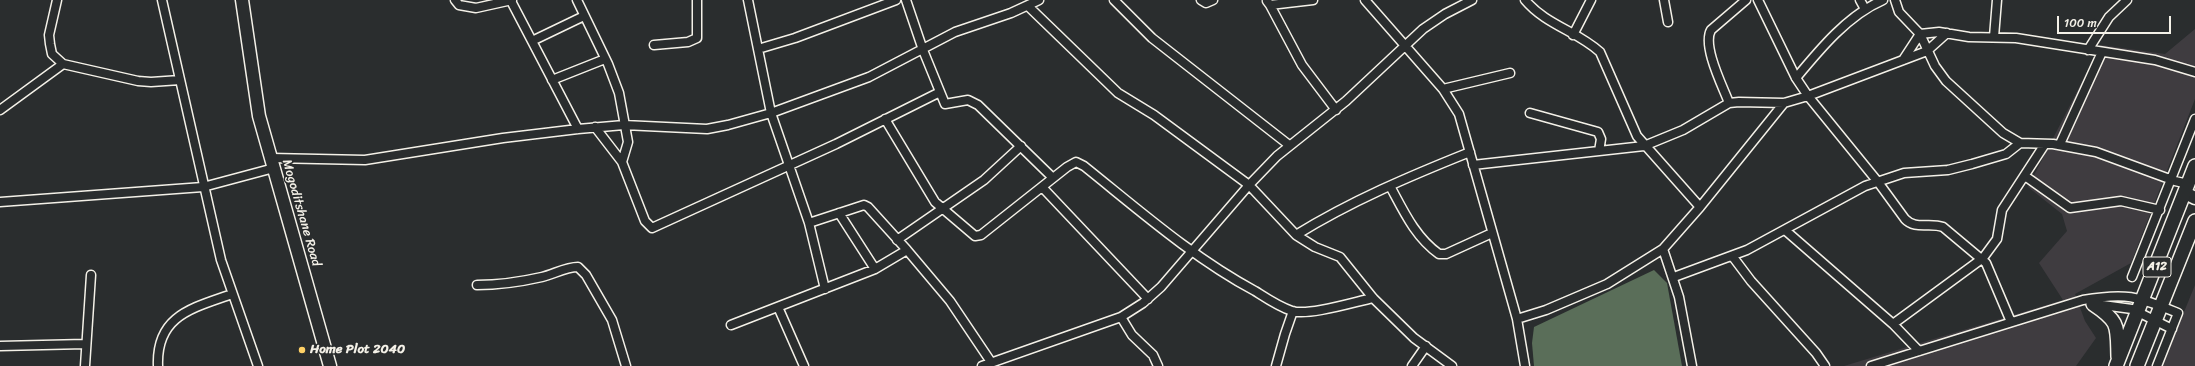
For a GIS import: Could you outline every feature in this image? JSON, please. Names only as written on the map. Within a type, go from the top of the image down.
[{"type":"main road","name":"Mogoditshane Road","points":[[242,0],[259,116],[330,366]]},
{"type":"main road","name":"A12","points":[[2117,364],[2191,190],[2195,166]]},
{"type":"main road","name":"A12","points":[[2137,366],[2195,221]]},
{"type":"main road","points":[[2093,304],[2104,310],[2114,321],[2117,335],[2117,364]]},
{"type":"street","points":[[57,0],[49,39],[52,54],[62,64],[138,81],[152,82],[180,80]]},
{"type":"street","points":[[162,0],[203,187],[221,260],[258,366]]},
{"type":"street","points":[[455,0],[459,5],[476,8],[511,0],[578,129]]},
{"type":"street","points":[[577,0],[605,59],[619,93],[628,142],[622,162]]},
{"type":"street","points":[[654,45],[688,42],[697,38],[697,0]]},
{"type":"street","points":[[748,0],[771,113],[809,223],[825,289]]},
{"type":"street","points":[[758,49],[795,38],[896,0]]},
{"type":"street","points":[[906,0],[923,50],[944,103],[948,105],[968,100],[974,102],[1053,178]]},
{"type":"street","points":[[0,202],[203,187],[273,163],[365,160],[503,138],[595,127],[624,125],[707,129],[771,113],[869,77],[955,32],[1028,6],[1039,0]]},
{"type":"street","points":[[1114,0],[1152,38],[1289,145]]},
{"type":"street","points":[[1201,0],[1206,4],[1213,0]]},
{"type":"street","points":[[1313,0],[1268,2],[1302,65],[1336,110]]},
{"type":"street","points":[[1365,0],[1443,89],[1459,114],[1517,319],[1525,366]]},
{"type":"street","points":[[982,366],[1121,317],[1148,299],[1249,185],[1289,145],[1336,110],[1405,45],[1433,22],[1472,0]]},
{"type":"street","points":[[1524,0],[1533,10],[1546,20],[1592,45],[1600,52],[1630,123],[1644,146],[1700,207]]},
{"type":"street","points":[[1573,35],[1591,0]]},
{"type":"street","points":[[1664,0],[1668,22]]},
{"type":"street","points":[[1729,104],[1711,54],[1708,35],[1711,30],[1746,0]]},
{"type":"street","points":[[1758,0],[1796,78],[1808,96],[1878,182],[1909,224],[1942,226],[1983,258],[1989,268],[2011,322]]},
{"type":"street","points":[[1860,0],[1865,9]]},
{"type":"street","points":[[1796,78],[1842,28],[1865,9],[1882,0]]},
{"type":"street","points":[[1896,0],[1899,12],[1920,34],[1927,51],[1946,81],[2003,133],[2020,143],[2060,144],[2107,155],[2173,180],[2191,190]]},
{"type":"street","points":[[1994,37],[1997,0]]},
{"type":"street","points":[[2088,50],[2109,16],[2127,0]]},
{"type":"street","points":[[1028,6],[1118,93],[1154,115],[1249,185],[1296,235],[1315,247],[1340,257],[1373,298],[1426,346],[1452,366]]},
{"type":"street","points":[[532,41],[584,16]]},
{"type":"street","points":[[1903,60],[1920,34],[1933,32],[1969,37],[2016,38],[2155,60],[2195,72]]},
{"type":"street","points":[[1473,165],[1644,146],[1683,130],[1729,104],[1739,102],[1784,103],[1808,96],[1927,51],[1947,33]]},
{"type":"street","points":[[2060,144],[2102,52]]},
{"type":"street","points":[[552,80],[605,59]]},
{"type":"street","points":[[0,110],[62,64]]},
{"type":"street","points":[[1443,89],[1510,73]]},
{"type":"street","points":[[595,127],[622,162],[645,221],[652,228],[789,166],[940,92]]},
{"type":"street","points":[[1517,319],[1546,310],[1607,284],[1663,249],[1700,207],[1784,103]]},
{"type":"street","points":[[1530,113],[1598,132],[1601,139],[1599,151]]},
{"type":"street","points":[[885,119],[932,198],[975,236],[978,237],[1072,164],[1080,163],[1191,251],[1232,279],[1293,311],[1323,309],[1373,298]]},
{"type":"street","points":[[2132,276],[2173,180],[2195,119]]},
{"type":"street","points":[[1674,277],[1733,257],[1785,230],[1851,192],[1915,171],[1948,170],[1966,166],[2006,154],[2020,143]]},
{"type":"street","points":[[1893,324],[1983,258],[1997,239],[2002,210],[2045,144]]},
{"type":"street","points":[[897,240],[984,180],[1021,146]]},
{"type":"street","points":[[1296,235],[1315,223],[1390,186],[1470,152]]},
{"type":"street","points":[[2025,176],[2070,208],[2121,201],[2160,210]]},
{"type":"street","points":[[1042,186],[1148,299]]},
{"type":"street","points":[[1390,186],[1421,238],[1439,254],[1446,254],[1492,233]]},
{"type":"street","points":[[809,223],[858,206],[868,207],[950,301],[992,362]]},
{"type":"street","points":[[839,213],[875,269]]},
{"type":"street","points":[[1785,230],[1893,324],[1919,351]]},
{"type":"street","points":[[1663,249],[1674,277],[1692,366]]},
{"type":"street","points":[[731,325],[875,269],[907,250]]},
{"type":"street","points":[[1733,257],[1751,281],[1816,353],[1825,366]]},
{"type":"street","points":[[477,285],[516,283],[544,277],[572,267],[578,268],[586,275],[612,320],[626,366]]},
{"type":"street","points":[[85,366],[85,344],[91,276]]},
{"type":"street","points":[[158,366],[159,346],[165,332],[177,316],[190,309],[232,294]]},
{"type":"street","points":[[1872,366],[2011,322],[2077,303],[2101,297],[2119,296],[2144,299],[2178,313],[2157,366]]},
{"type":"street","points":[[2077,303],[2124,307],[2139,312],[2172,329]]},
{"type":"street","points":[[778,307],[804,366]]},
{"type":"street","points":[[1276,366],[1293,311]]},
{"type":"street","points":[[1121,317],[1132,335],[1153,355],[1158,366]]},
{"type":"street","points":[[0,346],[85,344]]},
{"type":"street","points":[[1412,366],[1426,346]]},
{"type":"shaded area","points":[[2195,29],[2195,99],[2131,263],[2075,294],[2085,321],[2096,338],[2076,366],[1844,366],[2063,300],[2039,263],[2067,231],[2062,214],[2028,187],[2101,45],[2165,54]]},
{"type":"shaded area","points":[[2195,285],[2195,366],[2162,366]]},
{"type":"green space","points":[[1654,270],[1667,283],[1682,366],[1534,366],[1532,343],[1534,327]]},
{"type":"place","name":"Home Plot 2040","points":[[302,350]]}]
